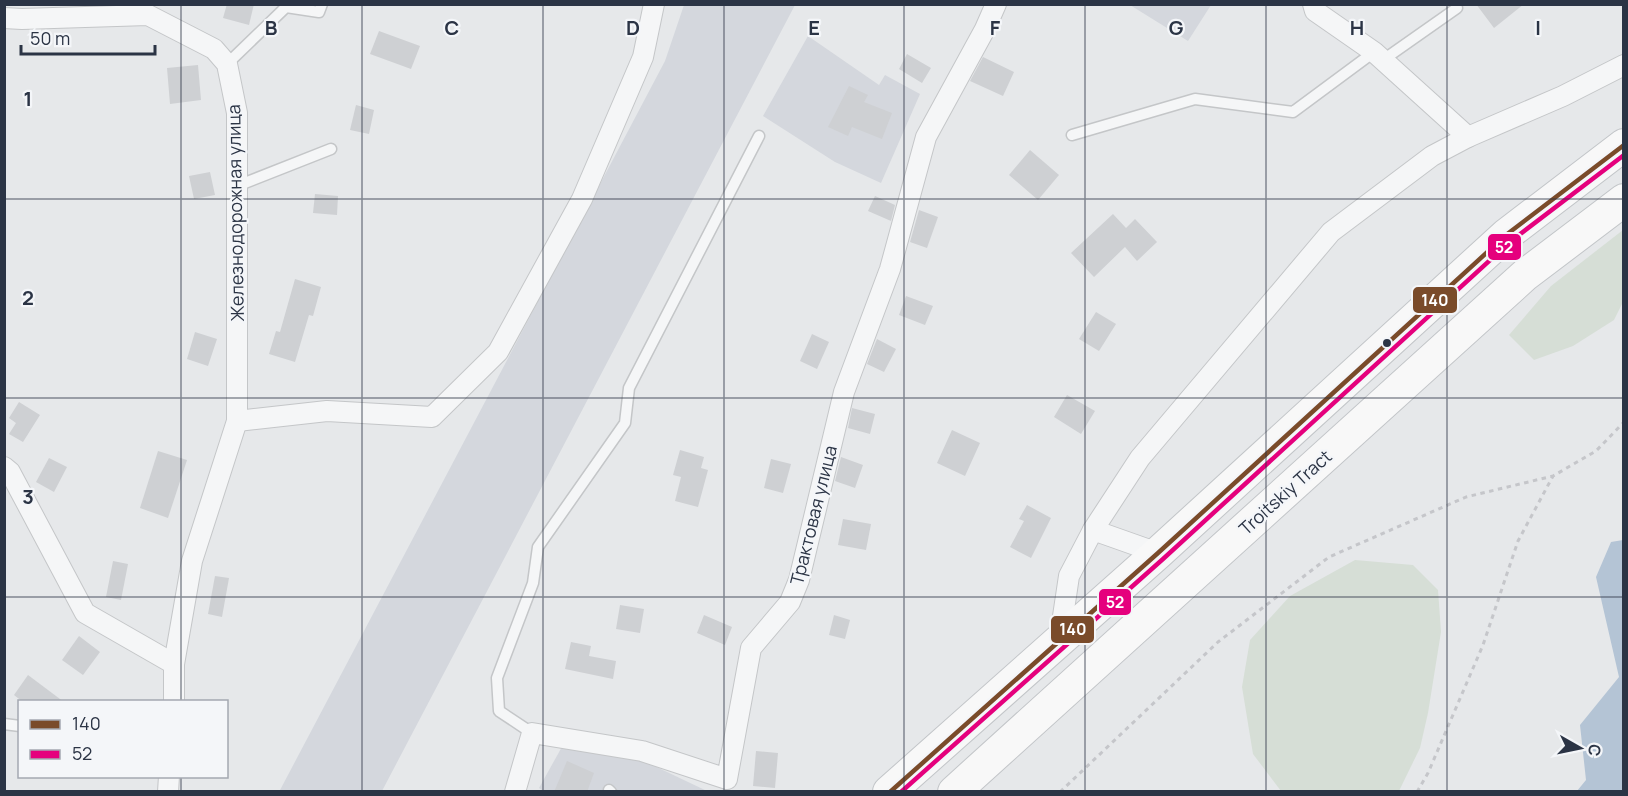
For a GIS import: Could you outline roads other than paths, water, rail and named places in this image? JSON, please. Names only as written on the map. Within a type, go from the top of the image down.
[{"type":"main road","points":[[889,792],[1059,643],[1506,235],[1623,145]]},
{"type":"main road","name":"Troitskiy Tract","points":[[954,792],[1525,275],[1623,200]]},
{"type":"street","points":[[237,421],[327,411],[432,417],[498,352],[582,199],[643,57],[654,4]]},
{"type":"street","name":"Трактовая улица","points":[[532,733],[642,751],[728,785],[751,648],[790,602],[800,580],[844,392],[890,269],[926,137],[985,29],[996,4]]},
{"type":"street","points":[[1311,7],[1378,56],[1468,137]]},
{"type":"street","points":[[4,18],[22,19],[143,10],[214,49],[227,64]]},
{"type":"street","name":"Железнодорожная улица","points":[[174,700],[174,664],[192,561],[237,421],[237,113],[227,64]]},
{"type":"street","points":[[1059,643],[1070,576],[1093,530],[1140,458],[1332,232],[1432,156],[1468,137],[1563,96],[1623,65]]},
{"type":"street","points":[[4,467],[10,472],[85,613],[174,664]]},
{"type":"street","points":[[1093,530],[1158,553]]},
{"type":"street","points":[[515,792],[532,733]]},
{"type":"lane","points":[[227,64],[285,7],[319,12],[322,4]]},
{"type":"lane","points":[[1072,135],[1195,99],[1293,112],[1457,8]]},
{"type":"lane","points":[[532,733],[499,711],[497,678],[533,583],[538,547],[625,423],[628,388],[759,136]]},
{"type":"lane","points":[[237,186],[331,149]]},
{"type":"water","points":[[1623,540],[1623,791],[1577,791],[1586,780],[1580,725],[1619,677],[1596,577],[1611,542]]}]
